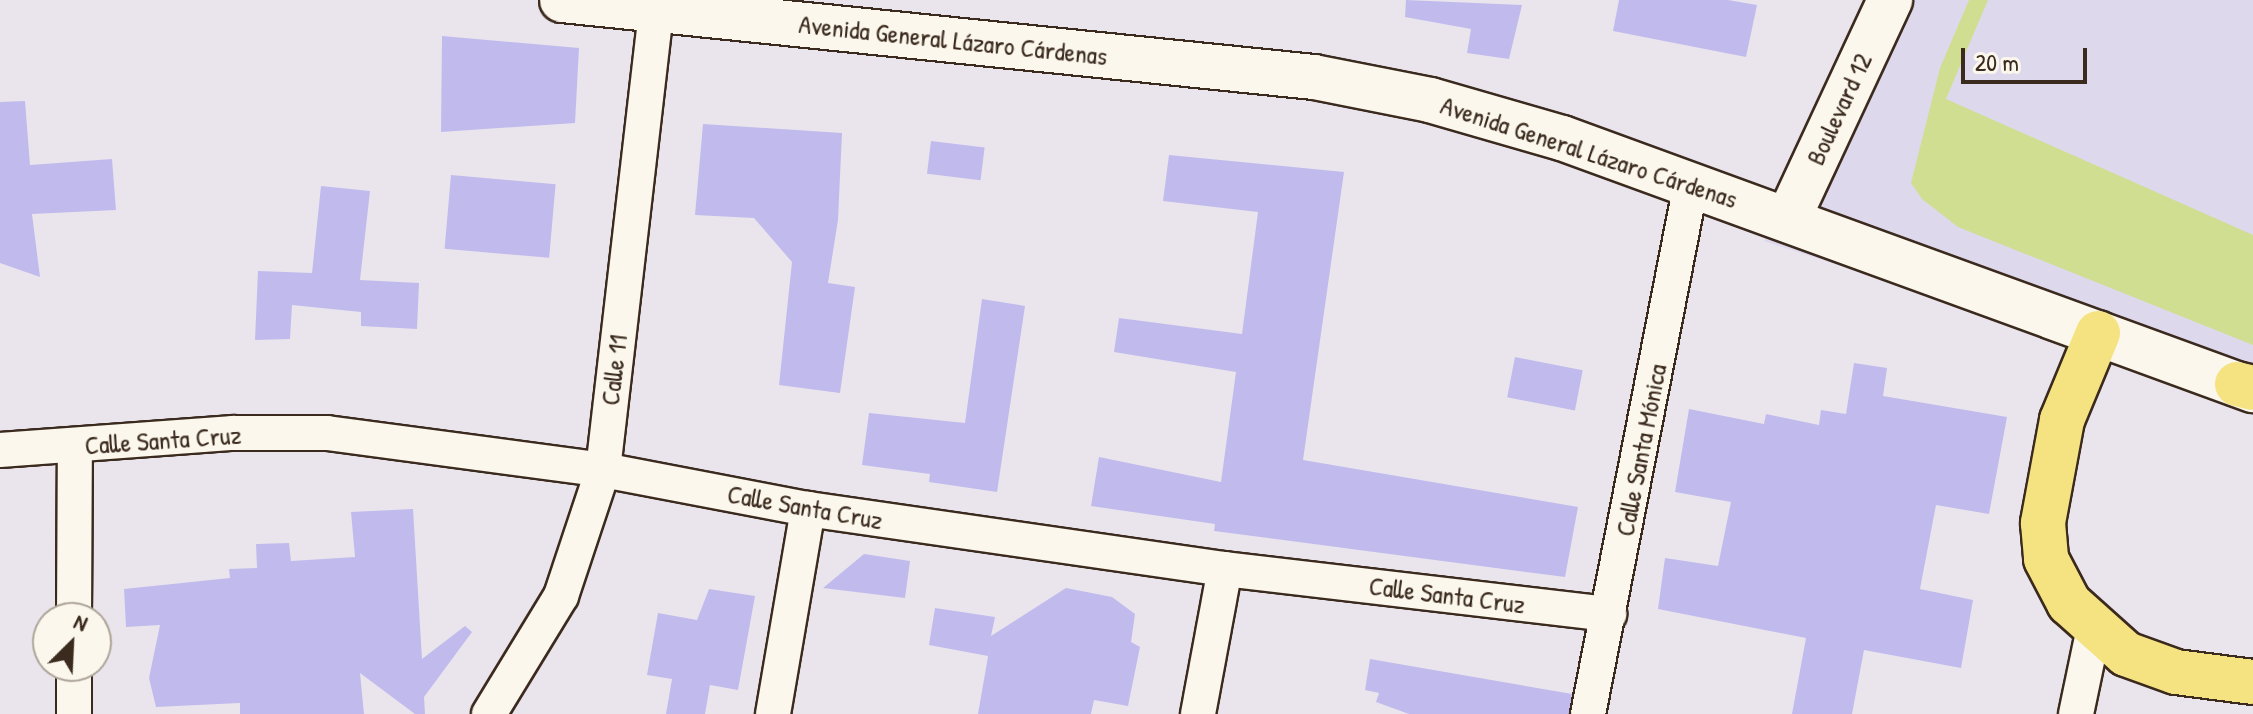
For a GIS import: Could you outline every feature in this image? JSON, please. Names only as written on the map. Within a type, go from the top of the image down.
[{"type":"highway","points":[[2098,333],[2062,420],[2043,523],[2046,559],[2069,603],[2126,654],[2176,672],[2253,682]]},
{"type":"main road","name":"Avenida General Lázaro Cárdenas","points":[[562,0],[657,5],[1314,77],[1430,100],[1562,138],[2248,387]]},
{"type":"main road","name":"Boulevard 12","points":[[1788,219],[1890,0]]},
{"type":"street","name":"Calle 11","points":[[489,714],[561,596],[603,470],[657,5]]},
{"type":"street","name":"Calle Santa Mónica","points":[[1588,714],[1691,184]]},
{"type":"street","name":"Calle Santa Cruz","points":[[0,450],[233,433],[327,433],[603,470],[808,509],[1225,569],[1609,614]]},
{"type":"street","points":[[74,602],[75,446]]},
{"type":"street","points":[[773,714],[808,509]]},
{"type":"street","points":[[1198,714],[1225,569]]},
{"type":"street","points":[[2076,714],[2094,628]]},
{"type":"street","points":[[74,682],[74,714]]},
{"type":"shaded area","points":[[1873,0],[2253,0],[2253,400],[1764,241]]},
{"type":"green space","points":[[1969,0],[1988,0],[1946,99],[2253,235],[2253,345],[1958,227],[1922,199],[1911,183],[1940,68]]},
{"type":"building","points":[[1406,0],[1522,5],[1509,59],[1467,53],[1471,29],[1405,17]]},
{"type":"building","points":[[1619,0],[1728,0],[1757,5],[1746,57],[1613,31]]},
{"type":"building","points":[[442,36],[579,48],[575,123],[441,132]]},
{"type":"building","points":[[25,101],[30,165],[112,159],[116,210],[32,214],[40,277],[0,263],[0,102]]},
{"type":"building","points":[[703,124],[842,133],[838,220],[828,283],[855,287],[840,393],[779,385],[792,262],[754,218],[695,215]]},
{"type":"building","points":[[931,141],[985,148],[981,180],[927,174]]},
{"type":"building","points":[[1169,155],[1344,172],[1303,460],[1578,507],[1565,577],[1214,531],[1215,524],[1091,506],[1099,457],[1221,482],[1236,372],[1114,352],[1119,318],[1242,334],[1258,212],[1163,201]]},
{"type":"building","points":[[451,175],[556,184],[549,258],[445,249]]},
{"type":"building","points":[[321,186],[370,191],[360,280],[419,283],[417,329],[361,326],[361,312],[292,305],[290,339],[255,340],[258,271],[312,273]]},
{"type":"building","points":[[982,299],[1025,306],[997,492],[929,482],[930,474],[862,465],[869,413],[965,423]]},
{"type":"building","points":[[1515,357],[1583,370],[1575,410],[1507,397]]},
{"type":"building","points":[[1854,363],[1887,368],[1883,396],[2007,417],[1989,514],[1936,505],[1920,589],[1973,600],[1961,668],[1864,650],[1852,714],[1792,714],[1806,638],[1658,609],[1665,558],[1718,566],[1731,502],[1675,492],[1689,409],[1764,424],[1766,414],[1819,425],[1821,410],[1846,414]]},
{"type":"building","points":[[413,509],[422,659],[465,626],[472,632],[424,697],[425,714],[415,714],[360,673],[364,714],[240,714],[240,703],[156,707],[149,678],[160,625],[126,627],[124,589],[230,578],[229,569],[257,568],[256,544],[289,543],[291,561],[355,557],[351,512]]},
{"type":"building","points":[[864,554],[910,561],[905,598],[823,588]]},
{"type":"building","points":[[1066,588],[1112,597],[1135,614],[1131,642],[1140,647],[1128,706],[1094,700],[1091,714],[978,714],[990,645],[988,656],[929,645],[935,608],[995,617],[991,636]]},
{"type":"building","points":[[709,589],[755,596],[738,690],[710,685],[705,714],[666,714],[672,679],[647,675],[658,613],[697,620]]},
{"type":"building","points":[[1370,659],[1572,694],[1569,714],[1409,714],[1376,702],[1379,693],[1365,690]]}]
